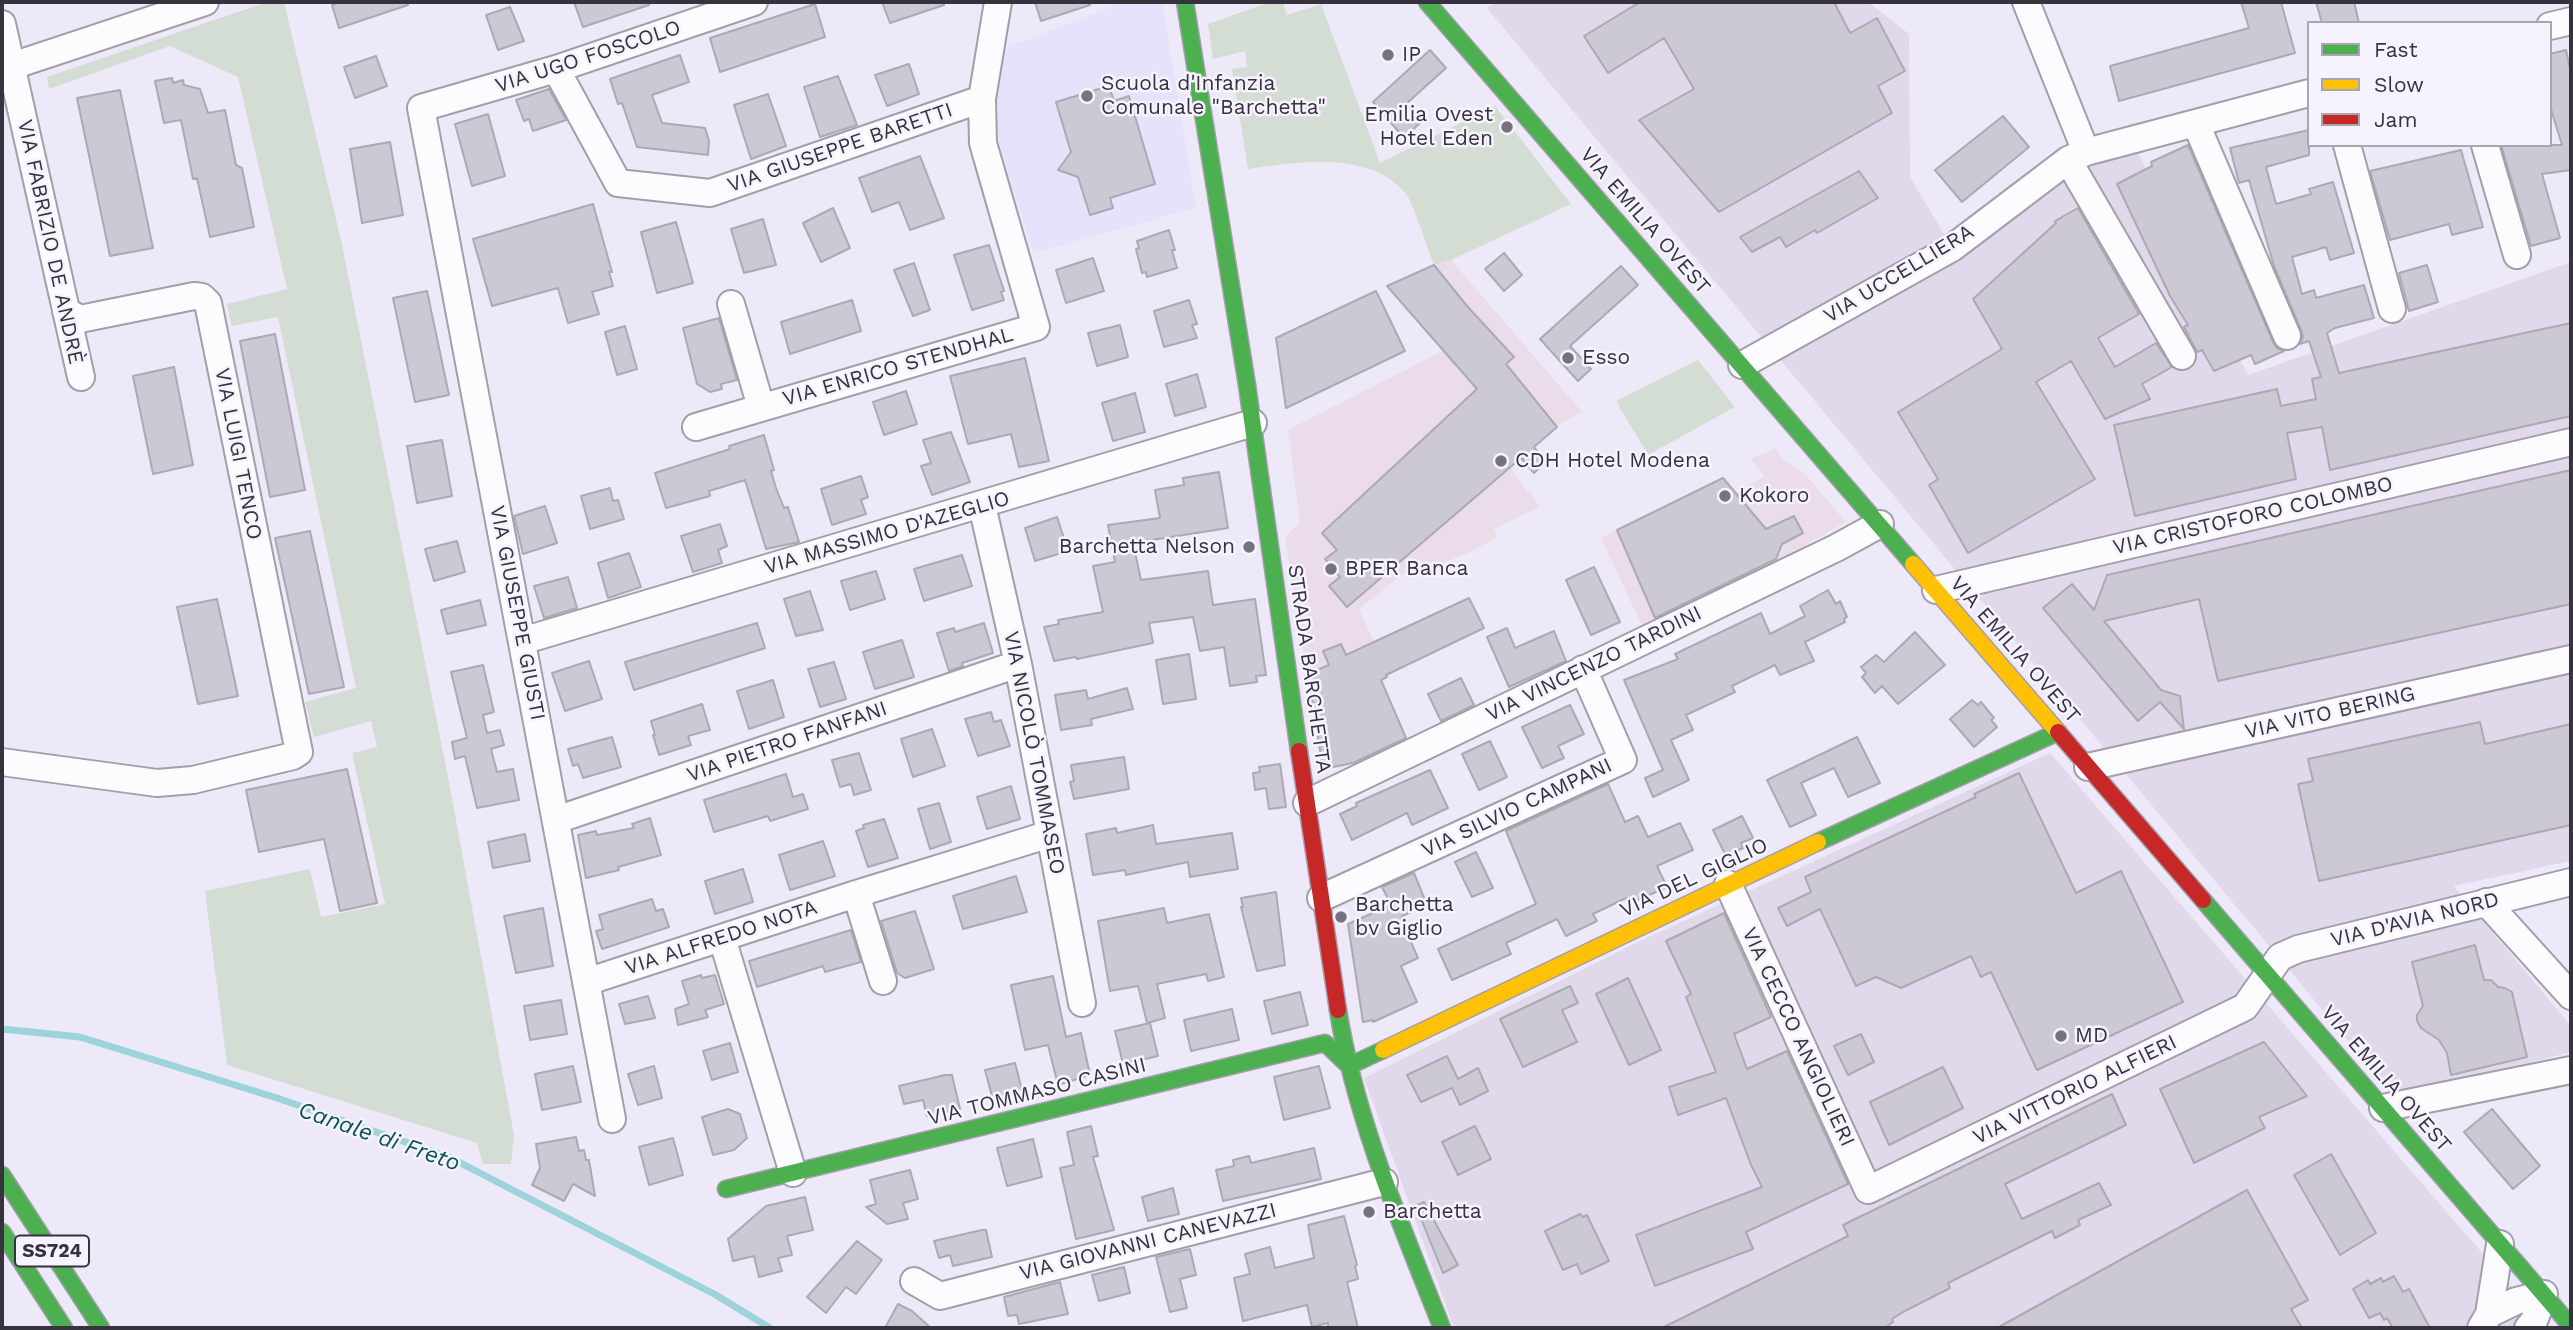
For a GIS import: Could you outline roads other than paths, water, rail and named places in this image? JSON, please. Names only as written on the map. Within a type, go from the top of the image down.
[{"type":"main road","name":"STRADA BARCHETTA","points":[[1185,2],[1253,423],[1343,1042],[1384,1182],[1442,1328]]},
{"type":"main road","name":"VIA EMILIA OVEST","points":[[1427,2],[1881,524],[2571,1326]]},
{"type":"main road","name":"VIA DEL GIGLIO","points":[[1349,1066],[1727,884],[2058,732]]},
{"type":"main road","name":"VIA TOMMASO CASINI","points":[[726,1189],[1325,1043],[1349,1066]]},
{"type":"main road","name":"SS724","points":[[2,1175],[101,1328]]},
{"type":"main road","name":"SS724","points":[[2,1232],[64,1328]]},
{"type":"street","points":[[12,66],[205,2]]},
{"type":"street","name":"VIA UGO FOSCOLO","points":[[421,108],[556,69],[707,10],[754,2]]},
{"type":"street","points":[[982,99],[998,2]]},
{"type":"street","points":[[2026,2],[2077,156],[2182,356]]},
{"type":"street","points":[[2552,26],[2571,21]]},
{"type":"street","name":"VIA FABRIZIO DE ANDRÈ","points":[[2,24],[80,377]]},
{"type":"street","name":"VIA GIUSEPPE BARETTI","points":[[556,69],[618,183],[710,193],[982,99]]},
{"type":"street","name":"VIA UCCELLIERA","points":[[1742,365],[1952,248],[2077,156],[2307,94]]},
{"type":"street","name":"VIA ENRICO STENDHAL","points":[[696,427],[1036,327],[983,143],[982,99]]},
{"type":"street","name":"VIA GIUSEPPE GIUSTI","points":[[421,108],[612,1119]]},
{"type":"street","points":[[2196,124],[2287,336]]},
{"type":"street","points":[[2348,147],[2392,309]]},
{"type":"street","points":[[2486,147],[2516,255]]},
{"type":"street","name":"VIA LUIGI TENCO","points":[[2,762],[157,783],[193,780],[293,756],[299,752],[208,303],[202,297],[194,296],[80,319],[66,311]]},
{"type":"street","name":"VIA ENRICO STENDHAL","points":[[731,304],[761,407]]},
{"type":"street","name":"VIA MASSIMO D'AZEGLIO","points":[[522,641],[1253,423]]},
{"type":"street","name":"VIA CRISTOFORO COLOMBO","points":[[1936,590],[2571,442]]},
{"type":"street","name":"VIA NICOLÒ TOMMASEO","points":[[982,505],[1018,664],[1082,1003]]},
{"type":"street","name":"VIA VINCENZO TARDINI","points":[[1307,803],[1881,524]]},
{"type":"street","name":"VIA VITO BERING","points":[[2088,767],[2571,659]]},
{"type":"street","name":"VIA PIETRO FANFANI","points":[[556,820],[1018,664]]},
{"type":"street","name":"VIA SILVIO CAMPANI","points":[[1321,898],[1623,760],[1583,669]]},
{"type":"street","name":"VIA ALFREDO NOTA","points":[[586,982],[1050,834]]},
{"type":"street","name":"VIA D'AVIA NORD","points":[[2268,975],[2280,957],[2298,949],[2571,882]]},
{"type":"street","name":"VIA CECCO ANGIOLIERI","points":[[1727,884],[1868,1190]]},
{"type":"street","points":[[856,894],[883,981]]},
{"type":"street","points":[[2486,902],[2571,996]]},
{"type":"street","points":[[722,938],[793,1173]]},
{"type":"street","name":"VIA VITTORIO ALFIERI","points":[[1868,1190],[2245,1007],[2268,975]]},
{"type":"street","points":[[2383,1108],[2571,1070]]},
{"type":"street","name":"VIA GIOVANNI CANEVAZZI","points":[[914,1281],[940,1296],[1384,1182]]},
{"type":"street","points":[[2485,1321],[2500,1244]]},
{"type":"street","points":[[2485,1321],[2516,1301],[2544,1294]]},
{"type":"street","points":[[2528,1328],[2534,1321],[2544,1294]]},
{"type":"waterway","name":"Canale di Freto","points":[[2,1029],[80,1037],[277,1098],[449,1157],[716,1295],[770,1328]]},
{"type":"place","name":"IP","points":[[1388,55]]},
{"type":"place","name":"Scuola d'Infanzia Comunale \"Barchetta\"","points":[[1087,96]]},
{"type":"place","name":"Emilia Ovest Hotel Eden","points":[[1507,127]]},
{"type":"place","name":"Esso","points":[[1568,358]]},
{"type":"place","name":"CDH Hotel Modena","points":[[1501,461]]},
{"type":"place","name":"Kokoro","points":[[1725,496]]},
{"type":"place","name":"Barchetta Nelson","points":[[1249,547]]},
{"type":"place","name":"BPER Banca","points":[[1331,569]]},
{"type":"place","name":"Barchetta bv Giglio","points":[[1341,917]]},
{"type":"place","name":"MD","points":[[2061,1036]]},
{"type":"place","name":"Barchetta","points":[[1369,1212]]}]
